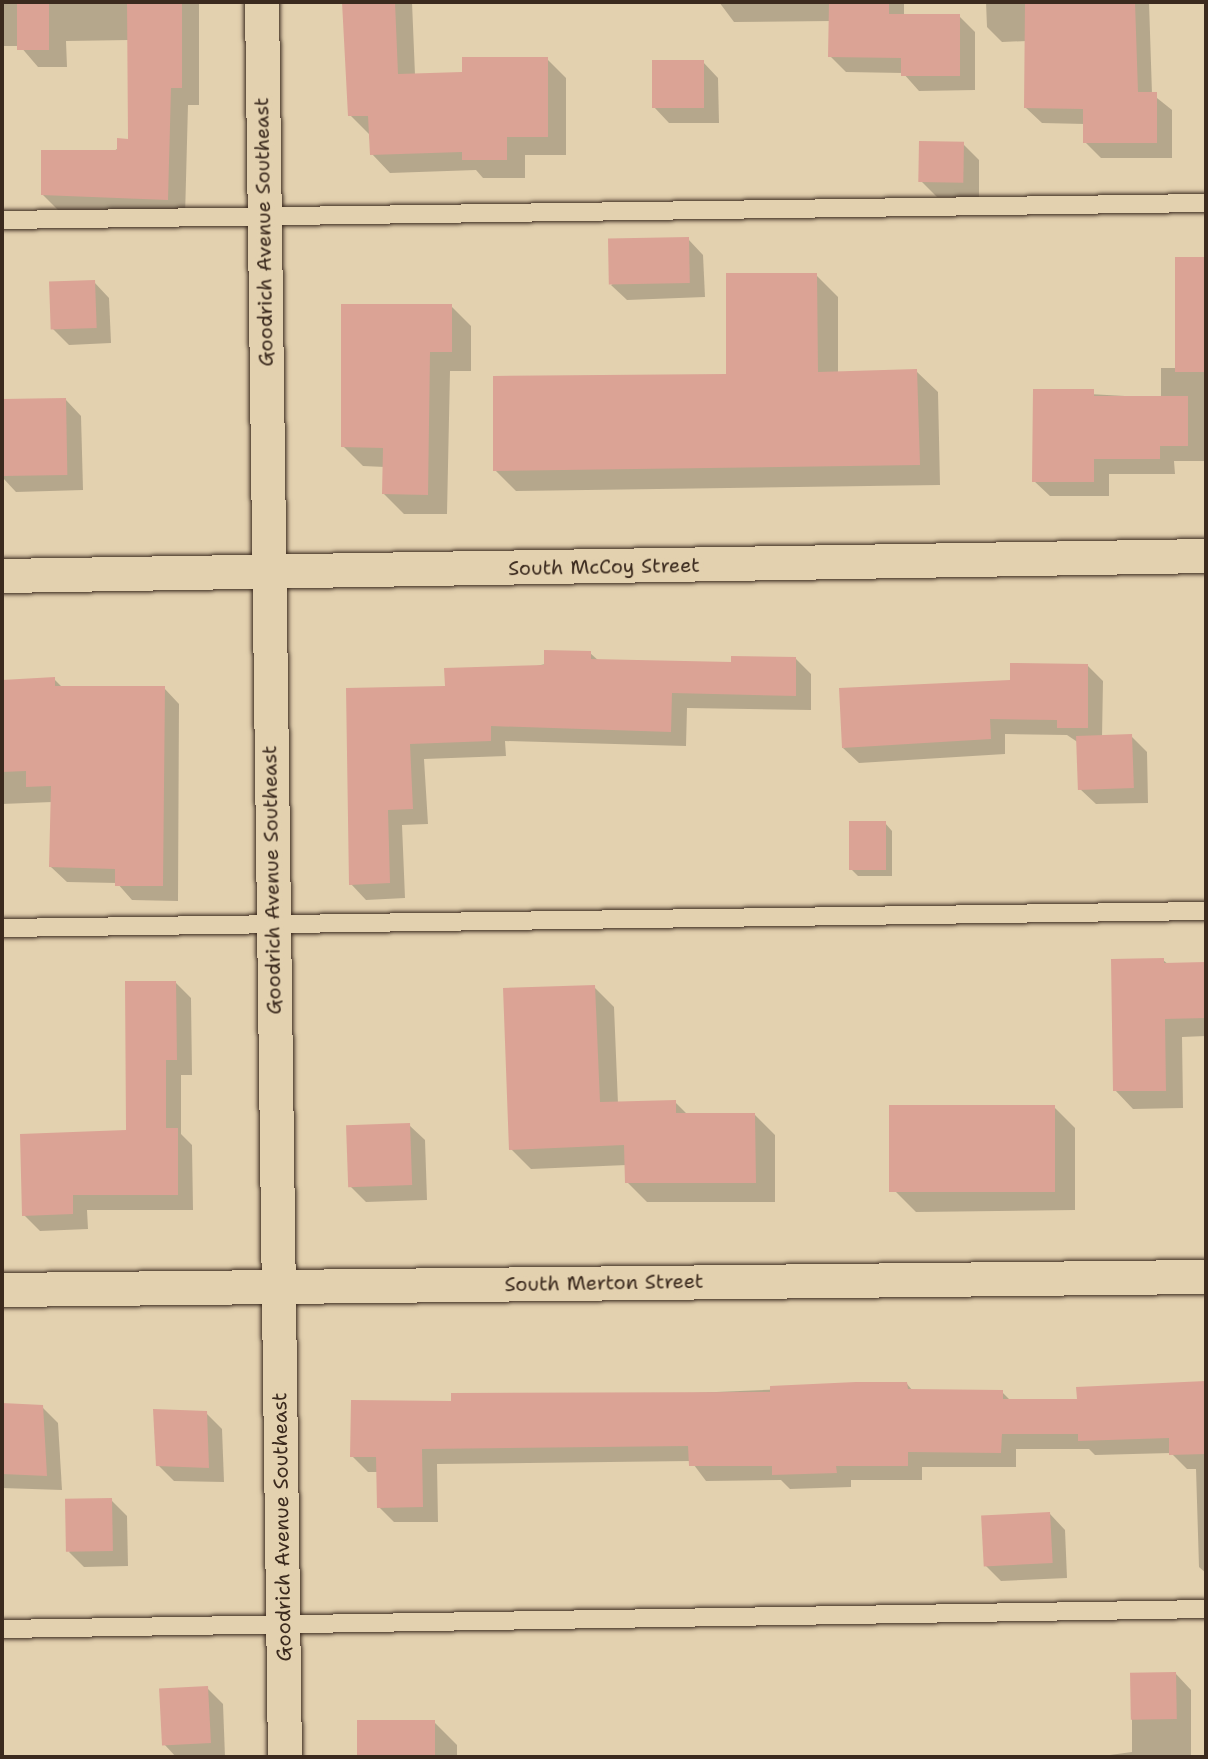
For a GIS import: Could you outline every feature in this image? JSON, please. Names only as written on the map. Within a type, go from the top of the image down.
[{"type":"street","name":"Goodrich Avenue Southeast","points":[[262,2],[285,1757]]},
{"type":"street","name":"South McCoy Street","points":[[2,576],[1206,556]]},
{"type":"street","name":"South Merton Street","points":[[2,1290],[1206,1277]]},
{"type":"lane","points":[[2,220],[1206,203]]},
{"type":"lane","points":[[2,928],[1206,911]]},
{"type":"lane","points":[[2,1629],[1206,1609]]},
{"type":"building","points":[[17,2],[49,2],[49,50],[17,50]]},
{"type":"building","points":[[127,2],[182,2],[182,88],[171,88],[168,200],[41,195],[41,150],[117,150],[117,138],[128,139]]},
{"type":"building","points":[[342,2],[395,2],[398,74],[462,72],[462,57],[548,57],[548,137],[507,137],[507,160],[462,160],[462,152],[370,155],[368,116],[348,116]]},
{"type":"building","points":[[829,2],[889,2],[889,14],[960,14],[960,76],[901,76],[901,58],[828,57]]},
{"type":"building","points":[[1025,2],[1135,2],[1138,92],[1157,92],[1157,143],[1083,143],[1083,109],[1024,108]]},
{"type":"building","points":[[652,60],[704,60],[704,108],[652,108]]},
{"type":"building","points":[[919,141],[964,142],[963,183],[918,182]]},
{"type":"building","points":[[689,237],[690,283],[609,284],[608,238]]},
{"type":"building","points":[[1175,257],[1206,257],[1206,372],[1175,372]]},
{"type":"building","points":[[726,273],[817,273],[818,372],[917,369],[920,465],[493,471],[493,376],[726,374]]},
{"type":"building","points":[[95,280],[97,328],[51,330],[49,282]]},
{"type":"building","points":[[341,304],[452,304],[452,352],[430,352],[428,495],[382,494],[383,448],[341,447]]},
{"type":"building","points":[[1033,389],[1094,389],[1094,396],[1188,396],[1188,446],[1160,446],[1160,459],[1094,459],[1094,482],[1032,482]]},
{"type":"building","points":[[66,398],[67,475],[3,476],[2,399]]},
{"type":"building","points":[[544,650],[591,651],[591,659],[731,662],[731,656],[796,657],[796,696],[672,693],[671,732],[491,726],[491,741],[410,744],[413,809],[388,810],[390,883],[349,885],[346,688],[445,686],[444,668],[544,665]]},
{"type":"building","points":[[1010,663],[1088,664],[1088,728],[1057,728],[1057,720],[990,719],[991,739],[842,748],[839,688],[1010,680]]},
{"type":"building","points":[[55,677],[55,686],[165,686],[163,886],[115,886],[115,869],[49,867],[51,786],[26,787],[26,771],[2,772],[2,680]]},
{"type":"building","points":[[1132,734],[1134,788],[1078,790],[1076,736]]},
{"type":"building","points":[[849,821],[886,821],[886,870],[849,870]]},
{"type":"building","points":[[1164,958],[1164,963],[1206,962],[1206,1018],[1165,1019],[1166,1091],[1113,1091],[1111,959]]},
{"type":"building","points":[[125,981],[176,981],[177,1060],[166,1060],[166,1128],[178,1128],[178,1195],[73,1195],[73,1214],[22,1216],[20,1134],[126,1130]]},
{"type":"building","points":[[595,985],[600,1102],[676,1100],[676,1113],[755,1113],[756,1183],[625,1183],[624,1145],[509,1150],[503,988]]},
{"type":"building","points":[[889,1105],[1055,1105],[1055,1192],[889,1192]]},
{"type":"building","points":[[410,1123],[412,1185],[348,1187],[346,1125]]},
{"type":"building","points":[[1206,1381],[1206,1454],[1169,1455],[1169,1438],[1078,1441],[1078,1434],[1002,1434],[1001,1453],[908,1452],[908,1466],[836,1466],[837,1473],[772,1475],[772,1466],[689,1466],[688,1446],[422,1449],[423,1507],[377,1508],[376,1457],[350,1457],[351,1400],[451,1401],[451,1393],[770,1392],[770,1386],[856,1382],[907,1382],[908,1389],[1003,1390],[1003,1399],[1077,1399],[1076,1387]]},
{"type":"building","points":[[2,1403],[43,1405],[47,1476],[2,1474]]},
{"type":"building","points":[[153,1409],[207,1411],[209,1468],[156,1466]]},
{"type":"building","points":[[112,1498],[113,1551],[66,1552],[65,1499]]},
{"type":"building","points":[[1050,1512],[1053,1563],[984,1567],[981,1516]]},
{"type":"building","points":[[1176,1672],[1177,1719],[1131,1720],[1130,1673]]},
{"type":"building","points":[[208,1686],[211,1743],[162,1745],[159,1689]]},
{"type":"building","points":[[357,1720],[435,1720],[435,1757],[357,1757]]}]
